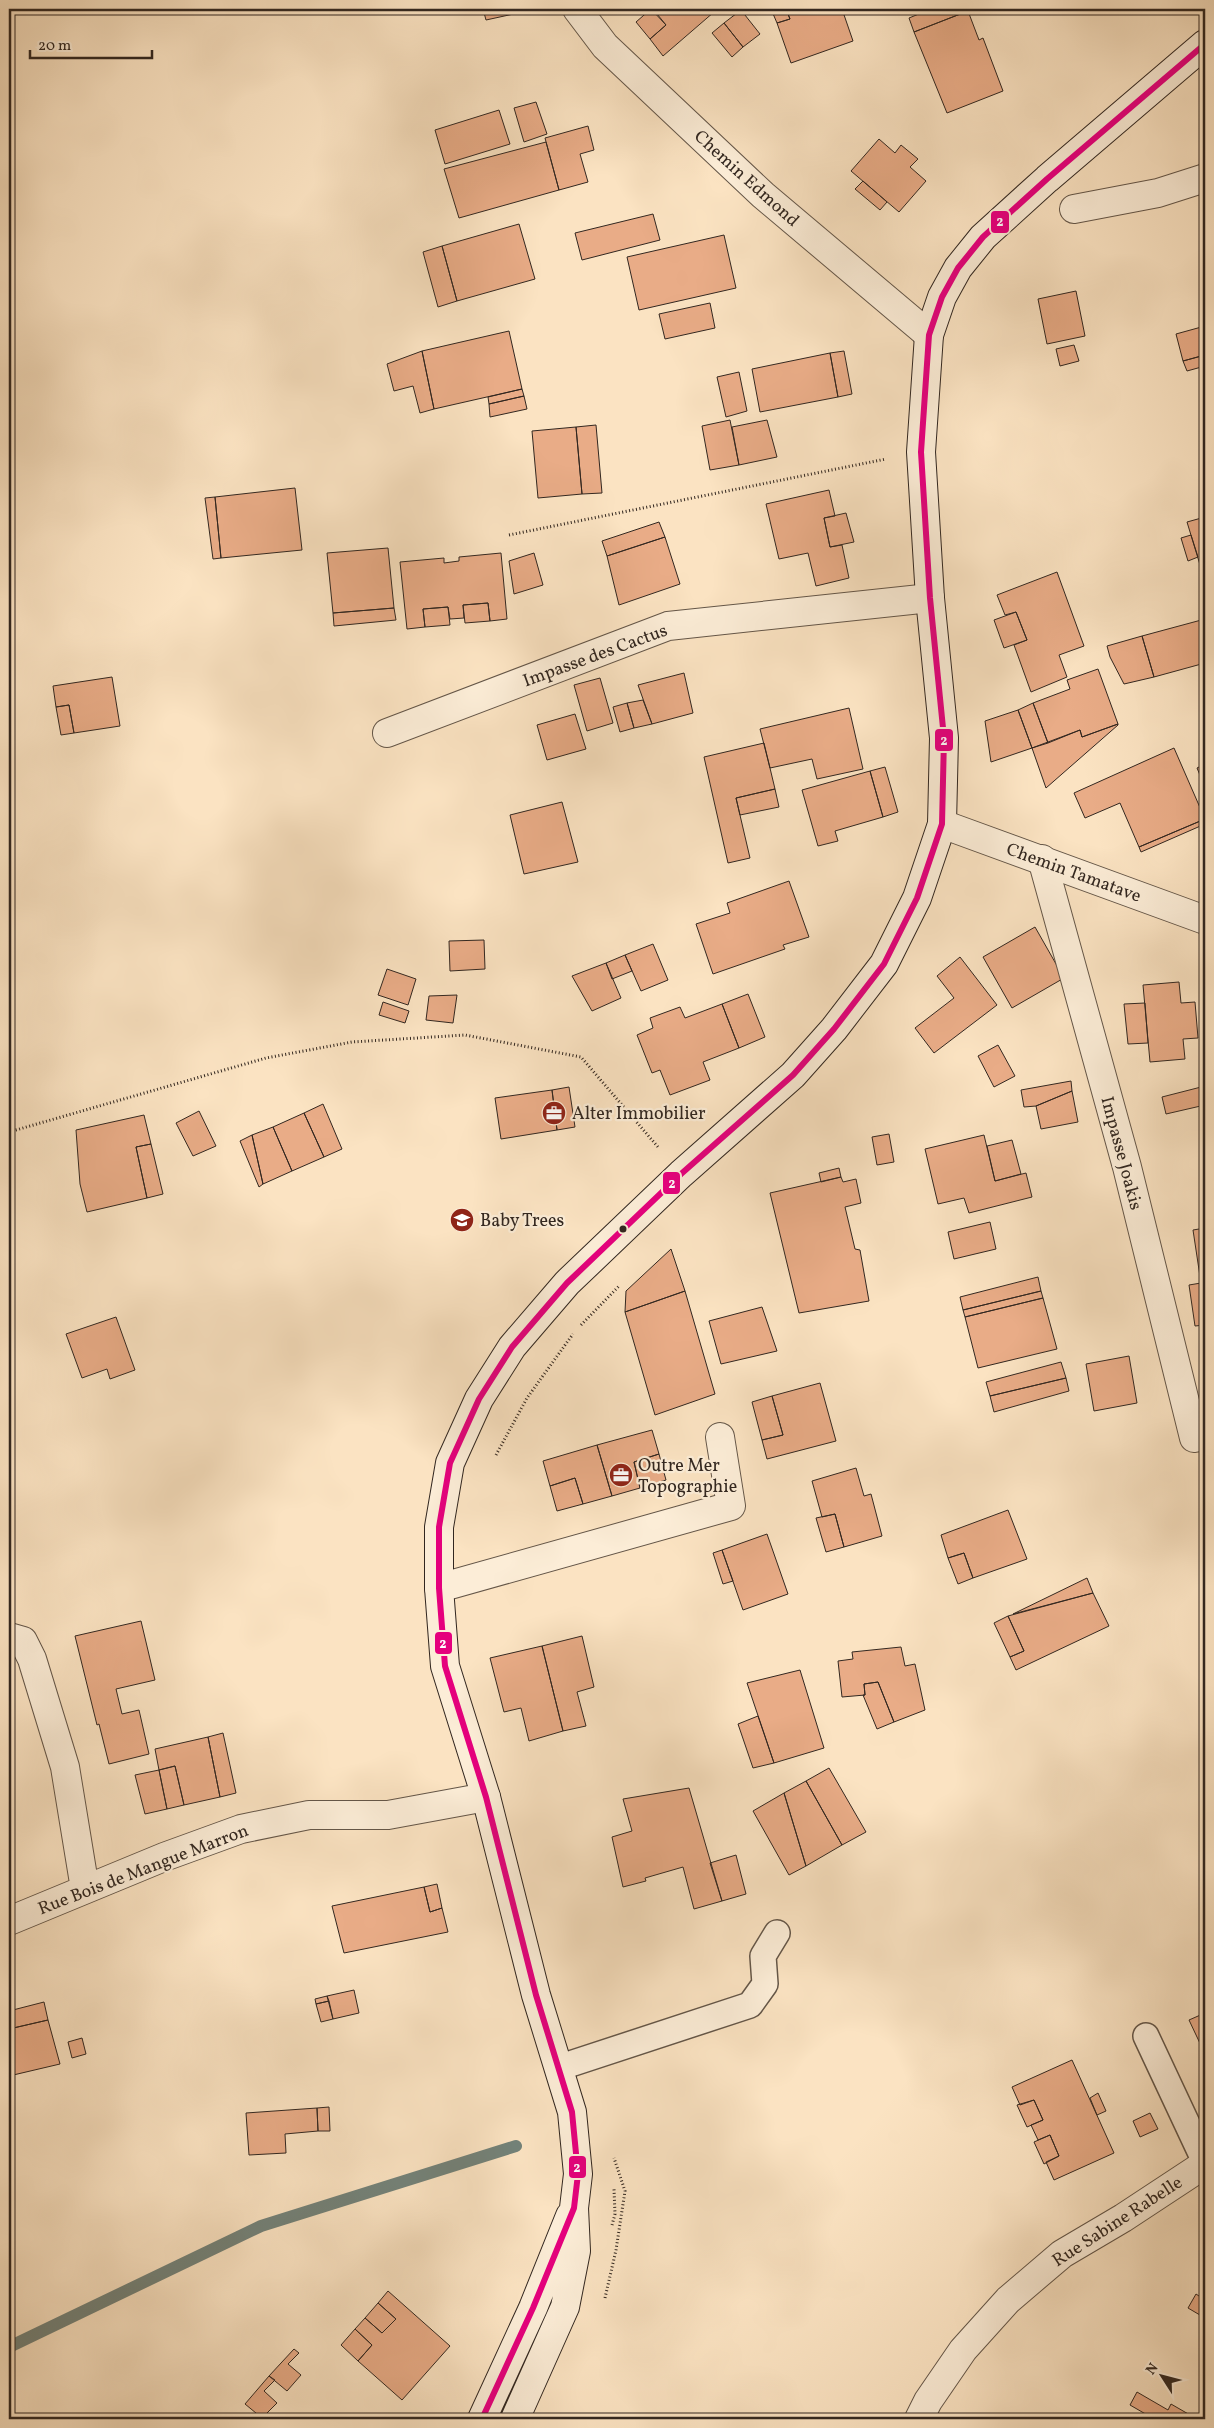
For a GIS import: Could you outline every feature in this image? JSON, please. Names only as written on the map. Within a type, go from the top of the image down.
[{"type":"street","name":"Chemin Edmond","points":[[577,9],[605,46],[763,195],[929,335]]},
{"type":"street","points":[[515,2419],[565,2307],[576,2251],[574,2208],[578,2174],[572,2112],[536,1995],[486,1797],[445,1666],[439,1588],[439,1527],[450,1463],[479,1398],[512,1347],[567,1282],[681,1174],[793,1075],[834,1029],[884,964],[917,898],[942,824],[944,738],[930,598],[921,452],[929,335],[946,290],[958,268],[983,237],[1047,179],[1205,44]]},
{"type":"street","points":[[1074,209],[1158,193],[1205,178]]},
{"type":"street","name":"Impasse des Cactus","points":[[387,733],[668,626],[930,598]]},
{"type":"street","name":"Chemin Tamatave","points":[[942,824],[1205,920]]},
{"type":"street","name":"Impasse Joakis","points":[[1042,859],[1127,1167],[1194,1438],[1205,1436]]},
{"type":"street","points":[[439,1588],[731,1506],[720,1437]]},
{"type":"street","points":[[9,1637],[23,1641],[32,1659],[65,1767],[85,1889]]},
{"type":"street","name":"Rue Bois de Mangue Marron","points":[[9,1921],[85,1889],[241,1829],[310,1815],[388,1815],[486,1797]]},
{"type":"street","name":"Rue Sabine Rabelle","points":[[919,2419],[928,2401],[962,2350],[1008,2300],[1062,2254],[1123,2218],[1205,2163]]},
{"type":"street","points":[[482,2419],[533,2308],[574,2208]]},
{"type":"lane","points":[[558,2068],[750,2005],[765,1984],[763,1956],[777,1932]]},
{"type":"lane","points":[[1146,2036],[1205,2163]]},
{"type":"path","points":[[509,535],[921,452]]},
{"type":"path","points":[[9,1132],[266,1058],[352,1042],[465,1035],[581,1057],[681,1174]]},
{"type":"path","points":[[491,1462],[527,1398],[576,1330],[625,1280]]},
{"type":"path","points":[[602,2306],[609,2288],[625,2191],[611,2149]]},
{"type":"building","points":[[483,9],[517,9],[518,13],[486,20]]},
{"type":"building","points":[[651,9],[666,25],[650,39],[636,22]]},
{"type":"building","points":[[653,9],[711,9],[714,12],[663,56],[650,39],[666,25]]},
{"type":"building","points":[[771,9],[786,9],[790,19],[777,23]]},
{"type":"building","points":[[786,9],[842,9],[853,41],[791,63],[777,23],[790,19]]},
{"type":"building","points":[[931,9],[967,9],[968,11],[914,32],[909,18]]},
{"type":"building","points":[[741,10],[760,34],[743,47],[724,23]]},
{"type":"building","points":[[968,11],[979,40],[983,38],[1003,91],[947,113],[914,32]]},
{"type":"building","points":[[724,23],[743,47],[732,57],[712,33]]},
{"type":"building","points":[[536,102],[547,134],[524,142],[514,108]]},
{"type":"building","points":[[499,110],[510,144],[445,164],[435,130]]},
{"type":"building","points":[[588,126],[594,150],[580,154],[588,182],[559,190],[545,138]]},
{"type":"building","points":[[879,139],[895,153],[901,145],[918,159],[910,167],[926,181],[899,212],[851,171]]},
{"type":"building","points":[[546,142],[559,190],[459,218],[444,169]]},
{"type":"building","points":[[863,181],[887,202],[880,210],[855,189]]},
{"type":"building","points":[[653,214],[660,240],[582,260],[575,233]]},
{"type":"building","points":[[519,224],[535,279],[457,301],[442,246]]},
{"type":"building","points":[[724,235],[736,288],[639,310],[627,257]]},
{"type":"building","points":[[442,246],[457,301],[438,307],[423,252]]},
{"type":"building","points":[[1076,291],[1085,336],[1047,344],[1038,299]]},
{"type":"building","points":[[710,303],[715,328],[665,339],[659,314]]},
{"type":"building","points":[[1205,326],[1205,355],[1183,361],[1176,334]]},
{"type":"building","points":[[509,331],[522,389],[434,409],[422,351]]},
{"type":"building","points":[[1074,345],[1079,361],[1060,366],[1056,349]]},
{"type":"building","points":[[422,351],[434,409],[420,413],[413,386],[394,391],[387,364]]},
{"type":"building","points":[[844,351],[852,394],[838,397],[830,353]]},
{"type":"building","points":[[830,353],[838,397],[760,412],[752,369]]},
{"type":"building","points":[[1205,355],[1205,366],[1187,371],[1183,361]]},
{"type":"building","points":[[739,372],[747,411],[726,417],[717,377]]},
{"type":"building","points":[[522,389],[524,396],[489,404],[488,397]]},
{"type":"building","points":[[524,396],[527,409],[490,417],[489,404]]},
{"type":"building","points":[[730,420],[739,465],[710,470],[702,426]]},
{"type":"building","points":[[767,420],[777,457],[739,465],[732,427]]},
{"type":"building","points":[[596,425],[602,493],[582,494],[576,427]]},
{"type":"building","points":[[576,427],[582,494],[538,498],[532,431]]},
{"type":"building","points":[[295,488],[302,550],[221,558],[215,497]]},
{"type":"building","points":[[829,490],[835,516],[824,518],[830,547],[842,545],[849,578],[816,586],[808,553],[779,559],[766,504]]},
{"type":"building","points":[[215,497],[221,558],[213,559],[205,498]]},
{"type":"building","points":[[846,513],[854,542],[830,547],[824,518]]},
{"type":"building","points":[[1205,517],[1205,578],[1204,578],[1187,522]]},
{"type":"building","points":[[659,522],[665,537],[607,556],[602,541]]},
{"type":"building","points":[[1191,535],[1198,557],[1188,561],[1181,538]]},
{"type":"building","points":[[665,537],[680,584],[619,605],[607,556]]},
{"type":"building","points":[[388,548],[394,608],[333,613],[327,553]]},
{"type":"building","points":[[501,553],[507,619],[490,621],[488,603],[463,605],[464,618],[450,619],[448,607],[423,609],[425,627],[407,629],[400,562],[444,558],[444,563],[459,561],[459,557]]},
{"type":"building","points":[[534,553],[543,585],[514,594],[509,561]]},
{"type":"building","points":[[1057,572],[1084,646],[1059,655],[1067,677],[1031,692],[1014,645],[1027,640],[1016,612],[1005,615],[997,595]]},
{"type":"building","points":[[488,603],[490,621],[465,623],[463,605]]},
{"type":"building","points":[[448,607],[450,625],[425,627],[423,609]]},
{"type":"building","points":[[394,608],[396,620],[334,626],[333,613]]},
{"type":"building","points":[[1016,612],[1027,640],[1004,648],[994,620]]},
{"type":"building","points":[[1205,619],[1205,663],[1154,677],[1142,636]]},
{"type":"building","points":[[1142,636],[1154,677],[1124,684],[1110,657],[1107,646]]},
{"type":"building","points":[[1098,669],[1118,724],[1082,737],[1080,730],[1048,743],[1033,703],[1070,689],[1067,680]]},
{"type":"building","points":[[684,673],[693,713],[652,724],[638,685]]},
{"type":"building","points":[[112,677],[120,726],[74,733],[69,705],[56,707],[53,686]]},
{"type":"building","points":[[600,678],[613,723],[587,731],[574,685]]},
{"type":"building","points":[[643,700],[652,724],[634,728],[627,703]]},
{"type":"building","points":[[627,703],[634,728],[620,732],[613,707]]},
{"type":"building","points":[[1033,703],[1048,743],[1032,748],[1018,710]]},
{"type":"building","points":[[69,705],[74,733],[61,735],[56,707]]},
{"type":"building","points":[[849,708],[863,769],[817,779],[812,759],[770,768],[760,729]]},
{"type":"building","points":[[1018,710],[1032,748],[991,762],[985,721]]},
{"type":"building","points":[[575,714],[586,749],[547,760],[537,725]]},
{"type":"building","points":[[1118,724],[1046,788],[1032,748],[1080,730],[1082,737]]},
{"type":"building","points":[[764,743],[775,789],[736,798],[750,858],[728,863],[704,757]]},
{"type":"building","points":[[1174,748],[1205,819],[1139,847],[1120,803],[1085,818],[1074,793]]},
{"type":"building","points":[[1205,764],[1205,787],[1197,768]]},
{"type":"building","points":[[885,767],[898,812],[883,817],[870,771]]},
{"type":"building","points":[[870,771],[883,817],[835,831],[838,841],[818,846],[802,790]]},
{"type":"building","points":[[775,789],[779,807],[740,815],[736,798]]},
{"type":"building","points":[[562,802],[578,862],[524,874],[510,815]]},
{"type":"building","points":[[1205,819],[1205,824],[1141,852],[1139,847]]},
{"type":"building","points":[[789,881],[809,937],[783,945],[785,949],[713,974],[696,924],[730,913],[727,903]]},
{"type":"building","points":[[1035,927],[1064,978],[1012,1008],[983,957]]},
{"type":"building","points":[[484,940],[485,969],[450,971],[449,941]]},
{"type":"building","points":[[653,944],[668,980],[641,991],[625,955]]},
{"type":"building","points":[[625,955],[632,971],[612,979],[606,963]]},
{"type":"building","points":[[960,957],[997,1005],[934,1053],[915,1028],[954,998],[937,976]]},
{"type":"building","points":[[606,963],[621,998],[592,1011],[572,976]]},
{"type":"building","points":[[387,969],[416,979],[408,1005],[378,995]]},
{"type":"building","points":[[1179,982],[1181,1003],[1195,1002],[1198,1038],[1183,1039],[1185,1059],[1150,1062],[1143,985]]},
{"type":"building","points":[[748,994],[765,1037],[739,1048],[722,1004]]},
{"type":"building","points":[[457,995],[453,1023],[426,1020],[429,996]]},
{"type":"building","points":[[383,1002],[409,1011],[405,1023],[379,1015]]},
{"type":"building","points":[[1145,1003],[1148,1043],[1128,1044],[1124,1004]]},
{"type":"building","points":[[722,1004],[739,1048],[703,1062],[710,1080],[670,1095],[660,1070],[652,1073],[637,1035],[653,1028],[650,1018],[680,1007],[685,1018]]},
{"type":"building","points":[[998,1045],[1015,1076],[994,1087],[978,1056]]},
{"type":"building","points":[[1071,1081],[1072,1091],[1036,1106],[1024,1107],[1021,1090]]},
{"type":"building","points":[[1205,1086],[1205,1105],[1166,1114],[1162,1097]]},
{"type":"building","points":[[569,1087],[575,1127],[557,1130],[552,1090]]},
{"type":"building","points":[[552,1090],[557,1130],[501,1139],[495,1098]]},
{"type":"building","points":[[1072,1091],[1078,1122],[1041,1129],[1036,1106]]},
{"type":"building","points":[[323,1104],[342,1149],[324,1157],[304,1113]]},
{"type":"building","points":[[199,1111],[216,1146],[193,1156],[176,1123]]},
{"type":"building","points":[[304,1113],[324,1157],[292,1171],[273,1127]]},
{"type":"building","points":[[144,1115],[151,1144],[136,1147],[147,1198],[87,1212],[80,1184],[76,1130]]},
{"type":"building","points":[[273,1127],[292,1171],[263,1184],[252,1135]]},
{"type":"building","points":[[889,1134],[894,1162],[877,1165],[872,1137]]},
{"type":"building","points":[[252,1135],[263,1184],[259,1187],[240,1141]]},
{"type":"building","points":[[984,1135],[995,1181],[1026,1173],[1032,1197],[969,1213],[964,1198],[938,1204],[925,1149]]},
{"type":"building","points":[[1012,1140],[1021,1174],[995,1181],[987,1146]]},
{"type":"building","points":[[151,1144],[163,1194],[147,1198],[136,1147]]},
{"type":"building","points":[[839,1168],[841,1177],[821,1182],[819,1173]]},
{"type":"building","points":[[841,1177],[843,1182],[856,1179],[861,1203],[845,1207],[855,1249],[860,1250],[869,1301],[799,1313],[770,1193]]},
{"type":"building","points":[[990,1222],[996,1249],[954,1259],[948,1232]]},
{"type":"building","points":[[1205,1228],[1205,1325],[1195,1326],[1189,1285],[1201,1283],[1193,1230]]},
{"type":"building","points":[[671,1249],[685,1291],[625,1312],[626,1291]]},
{"type":"building","points":[[1038,1277],[1041,1291],[963,1310],[960,1297]]},
{"type":"building","points":[[685,1291],[715,1394],[655,1415],[625,1312]]},
{"type":"building","points":[[1041,1291],[1043,1298],[965,1317],[963,1310]]},
{"type":"building","points":[[1043,1298],[1057,1349],[978,1368],[965,1317]]},
{"type":"building","points":[[762,1307],[777,1351],[721,1364],[709,1321]]},
{"type":"building","points":[[116,1317],[135,1370],[110,1379],[107,1369],[82,1378],[66,1334]]},
{"type":"building","points":[[1129,1356],[1137,1403],[1094,1411],[1086,1364]]},
{"type":"building","points":[[1061,1362],[1066,1378],[990,1396],[986,1382]]},
{"type":"building","points":[[1066,1378],[1069,1391],[994,1412],[990,1396]]},
{"type":"building","points":[[820,1383],[836,1441],[767,1459],[762,1440],[783,1435],[772,1396]]},
{"type":"building","points":[[772,1396],[783,1435],[762,1440],[752,1402]]},
{"type":"building","name":"Outre Mer Topographie","points":[[652,1430],[659,1454],[634,1462],[640,1488],[612,1496],[597,1445]]},
{"type":"building","points":[[597,1445],[612,1496],[583,1504],[575,1478],[550,1486],[543,1461]]},
{"type":"building","points":[[659,1454],[666,1480],[640,1488],[634,1462]]},
{"type":"building","points":[[856,1468],[864,1496],[871,1494],[882,1536],[844,1547],[835,1514],[822,1517],[812,1481]]},
{"type":"building","points":[[575,1478],[583,1504],[557,1511],[550,1486]]},
{"type":"building","points":[[1008,1510],[1027,1559],[973,1578],[964,1553],[948,1558],[941,1535]]},
{"type":"building","points":[[835,1514],[844,1547],[826,1552],[816,1518]]},
{"type":"building","points":[[767,1534],[788,1594],[743,1610],[722,1550]]},
{"type":"building","points":[[722,1550],[733,1581],[723,1584],[713,1553]]},
{"type":"building","points":[[964,1553],[973,1578],[958,1584],[948,1558]]},
{"type":"building","points":[[1087,1578],[1093,1593],[1013,1614]]},
{"type":"building","points":[[1093,1593],[1109,1626],[1016,1670],[1010,1657],[1024,1651],[1008,1616]]},
{"type":"building","points":[[1008,1616],[1024,1651],[1010,1657],[994,1623]]},
{"type":"building","points":[[141,1621],[155,1680],[116,1689],[122,1714],[139,1710],[149,1754],[109,1764],[99,1724],[97,1725],[75,1636]]},
{"type":"building","points":[[582,1636],[594,1687],[577,1692],[586,1726],[563,1731],[542,1646]]},
{"type":"building","points":[[542,1646],[563,1731],[529,1741],[521,1708],[504,1712],[490,1658]]},
{"type":"building","points":[[901,1647],[905,1666],[915,1664],[925,1710],[894,1722],[878,1682],[864,1684],[865,1695],[842,1697],[838,1661],[853,1659],[852,1652]]},
{"type":"building","points":[[800,1670],[824,1748],[774,1763],[747,1683]]},
{"type":"building","points":[[878,1682],[894,1722],[877,1729],[863,1695],[865,1695],[864,1684]]},
{"type":"building","points":[[758,1716],[774,1763],[753,1768],[738,1724]]},
{"type":"building","points":[[223,1733],[236,1793],[220,1797],[208,1737]]},
{"type":"building","points":[[208,1737],[220,1797],[184,1805],[175,1766],[159,1770],[155,1749]]},
{"type":"building","points":[[175,1766],[184,1805],[167,1809],[159,1770]]},
{"type":"building","points":[[829,1768],[866,1832],[842,1845],[806,1781]]},
{"type":"building","points":[[159,1770],[167,1809],[145,1814],[135,1775]]},
{"type":"building","points":[[806,1781],[842,1845],[806,1866],[784,1793]]},
{"type":"building","points":[[689,1788],[722,1901],[694,1909],[683,1867],[645,1878],[646,1881],[623,1887],[612,1837],[632,1831],[623,1799]]},
{"type":"building","points":[[784,1793],[806,1866],[789,1875],[753,1811]]},
{"type":"building","points":[[736,1855],[746,1894],[722,1901],[710,1863]]},
{"type":"building","points":[[437,1884],[442,1908],[430,1912],[424,1887]]},
{"type":"building","points":[[424,1887],[430,1912],[442,1908],[448,1932],[344,1953],[332,1906]]},
{"type":"building","points":[[354,1990],[359,2013],[333,2019],[327,1996]]},
{"type":"building","points":[[327,1996],[329,2001],[316,2004],[315,1999]]},
{"type":"building","points":[[329,2001],[333,2019],[321,2022],[316,2004]]},
{"type":"building","points":[[44,2002],[48,2020],[9,2029],[9,2011]]},
{"type":"building","points":[[1205,2013],[1205,2054],[1189,2020]]},
{"type":"building","points":[[48,2020],[60,2064],[9,2076],[9,2029]]},
{"type":"building","points":[[82,2038],[86,2054],[72,2058],[68,2042]]},
{"type":"building","points":[[1072,2060],[1114,2153],[1054,2180],[1046,2162],[1059,2156],[1050,2135],[1038,2140],[1031,2125],[1043,2120],[1034,2100],[1020,2105],[1012,2087]]},
{"type":"building","points":[[1098,2093],[1106,2111],[1097,2115],[1090,2098]]},
{"type":"building","points":[[1034,2100],[1043,2120],[1027,2127],[1017,2105]]},
{"type":"building","points":[[329,2107],[330,2131],[318,2131],[317,2108]]},
{"type":"building","points":[[317,2108],[318,2131],[285,2134],[286,2153],[249,2155],[246,2113]]},
{"type":"building","points":[[1150,2113],[1158,2129],[1140,2137],[1133,2121]]},
{"type":"building","points":[[1050,2135],[1059,2156],[1044,2164],[1034,2142]]},
{"type":"building","points":[[388,2291],[450,2346],[402,2400],[358,2361],[372,2345],[355,2329],[365,2318],[382,2333],[396,2319],[378,2303]]},
{"type":"building","points":[[1196,2294],[1205,2300],[1205,2318],[1188,2308]]},
{"type":"building","points":[[378,2303],[396,2319],[382,2333],[365,2318]]},
{"type":"building","points":[[355,2329],[372,2345],[358,2361],[341,2345]]},
{"type":"building","points":[[294,2349],[299,2353],[288,2364],[301,2375],[287,2391],[269,2376]]},
{"type":"building","points":[[269,2376],[275,2380],[264,2391],[277,2403],[262,2418],[245,2404]]},
{"type":"building","points":[[1137,2392],[1168,2410],[1171,2404],[1197,2419],[1147,2419],[1149,2416],[1130,2405]]},
{"type":"waterway","points":[[9,2347],[261,2226],[516,2146]]},
{"type":"transit line","name":"2","points":[[482,2419],[533,2308],[574,2208],[578,2174],[572,2112],[536,1995],[486,1797],[445,1666],[439,1588],[439,1527],[450,1463],[479,1399],[512,1347],[567,1283],[681,1174],[793,1075],[834,1029],[884,964],[917,898],[942,824],[944,738],[930,598],[921,452],[929,335],[942,297],[958,268],[983,237],[1047,179],[1205,44]]},
{"type":"place","name":"Alter Immobilier","points":[[554,1113]]},
{"type":"place","name":"Baby Trees","points":[[462,1220]]},
{"type":"place","name":"Outre Mer Topographie","points":[[621,1475]]}]
